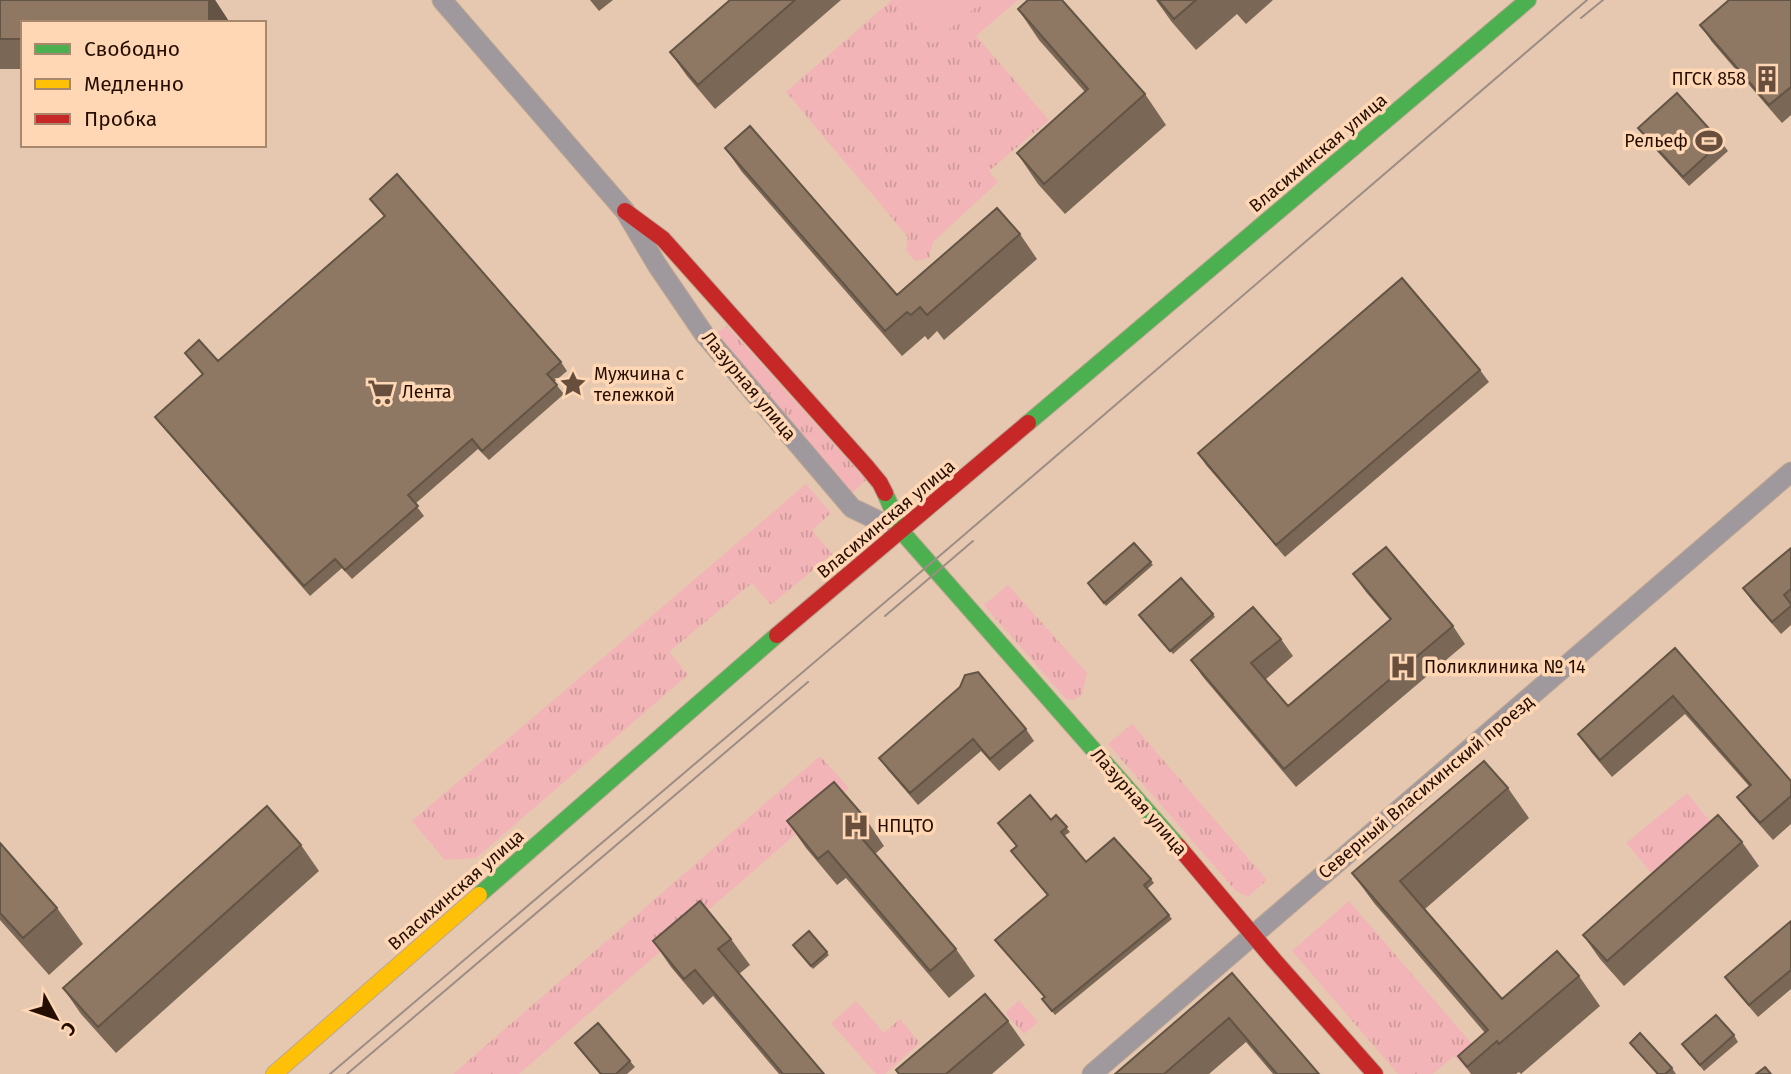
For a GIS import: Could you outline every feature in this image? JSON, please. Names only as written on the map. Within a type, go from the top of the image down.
[{"type":"main road","name":"Власихинская улица","points":[[274,1074],[769,642],[1528,0]]},
{"type":"main road","name":"Лазурная улица","points":[[625,211],[670,247],[866,466],[880,483],[902,532],[1375,1074]]},
{"type":"street","name":"Лазурная улица","points":[[442,0],[625,211],[657,265],[704,334],[852,508],[902,532]]},
{"type":"street","name":"Северный Власихинский проезд","points":[[1092,1074],[1791,472]]},
{"type":"green space","points":[[892,0],[1018,0],[976,36],[1049,120],[989,171],[998,182],[933,242],[929,258],[915,261],[906,250],[908,237],[786,92]]},
{"type":"green space","points":[[933,0],[978,0],[981,3],[932,44],[910,19]]},
{"type":"green space","points":[[727,326],[866,480],[852,493],[719,339],[718,332]]},
{"type":"green space","points":[[806,484],[831,513],[812,530],[832,554],[771,605],[752,583],[669,652],[688,675],[476,858],[445,860],[412,821]]},
{"type":"green space","points":[[1008,585],[1087,673],[1082,695],[1074,700],[1066,699],[984,605]]},
{"type":"green space","points":[[1132,724],[1267,880],[1248,897],[1236,891],[1108,744]]},
{"type":"green space","points":[[820,756],[849,788],[519,1074],[453,1074]]},
{"type":"green space","points":[[1687,793],[1714,826],[1654,876],[1626,843]]},
{"type":"green space","points":[[1349,901],[1491,1066],[1482,1074],[1471,1074],[1454,1056],[1433,1074],[1398,1074],[1292,951]]},
{"type":"green space","points":[[1019,1000],[1038,1022],[1024,1034],[1005,1013]]},
{"type":"green space","points":[[856,1001],[884,1033],[900,1019],[920,1043],[885,1074],[876,1074],[831,1023]]},
{"type":"building","points":[[0,0],[209,0],[209,21],[21,21],[21,39],[0,39]]},
{"type":"building","points":[[730,0],[795,0],[698,85],[670,52]]},
{"type":"building","points":[[1028,0],[1062,0],[1145,94],[1044,184],[1017,153],[1088,89],[1018,9]]},
{"type":"building","points":[[1158,0],[1196,0],[1174,19]]},
{"type":"building","name":"ПГСК 858","points":[[1729,0],[1791,0],[1791,87],[1769,105],[1700,25]]},
{"type":"building","points":[[1677,93],[1721,142],[1683,177],[1638,128]]},
{"type":"building","points":[[750,126],[897,295],[997,208],[1020,234],[927,315],[920,307],[911,315],[907,312],[885,331],[725,148]]},
{"type":"building","name":"Лента","points":[[397,174],[561,362],[547,374],[557,385],[482,451],[472,439],[408,495],[418,506],[345,570],[335,559],[304,586],[155,417],[203,374],[185,353],[199,340],[218,361],[385,216],[370,199]]},
{"type":"building","points":[[1402,278],[1480,370],[1276,545],[1198,453]]},
{"type":"building","points":[[1134,543],[1151,562],[1104,603],[1088,583]]},
{"type":"building","name":"Поликлиника № 14","points":[[1386,547],[1453,626],[1284,769],[1191,660],[1253,607],[1281,639],[1251,663],[1288,706],[1391,619],[1353,574]]},
{"type":"building","points":[[1791,548],[1791,589],[1784,595],[1791,606],[1772,622],[1743,588]]},
{"type":"building","points":[[1181,578],[1213,614],[1170,651],[1139,615]]},
{"type":"building","points":[[1675,648],[1791,781],[1791,796],[1760,823],[1737,797],[1751,785],[1673,696],[1600,760],[1578,734]]},
{"type":"building","points":[[978,672],[1026,729],[990,759],[973,739],[910,793],[879,758],[960,687],[965,675]]},
{"type":"building","points":[[1484,761],[1508,788],[1400,881],[1502,999],[1557,951],[1579,976],[1499,1044],[1497,1041],[1467,1067],[1458,1056],[1488,1030],[1352,873]]},
{"type":"building","points":[[834,782],[866,819],[854,829],[956,949],[930,971],[828,851],[818,859],[787,821]]},
{"type":"building","points":[[1030,795],[1051,820],[1056,815],[1067,827],[1061,832],[1086,862],[1114,838],[1151,879],[1144,885],[1169,915],[1052,1011],[1042,999],[1045,997],[995,940],[1048,895],[1011,851],[1017,846],[998,823]]},
{"type":"building","points":[[267,806],[301,845],[98,1027],[63,988]]},
{"type":"building","points":[[1718,815],[1742,842],[1607,961],[1583,935]]},
{"type":"building","points":[[0,843],[57,908],[23,938],[0,913]]},
{"type":"building","points":[[700,901],[731,939],[718,949],[824,1074],[783,1074],[695,970],[684,979],[653,941]]},
{"type":"building","points":[[1791,921],[1791,970],[1749,1005],[1725,977]]},
{"type":"building","points":[[809,931],[827,952],[811,966],[793,945]]},
{"type":"building","points":[[1232,973],[1319,1074],[1277,1074],[1229,1018],[1164,1074],[1115,1074]]},
{"type":"building","points":[[985,994],[1008,1021],[946,1074],[899,1074],[896,1070]]},
{"type":"building","points":[[1716,1015],[1734,1035],[1700,1065],[1682,1044]]},
{"type":"building","points":[[598,1023],[630,1061],[616,1074],[601,1074],[575,1043]]},
{"type":"building","points":[[1640,1033],[1672,1068],[1665,1074],[1658,1074],[1630,1043]]},
{"type":"building","points":[[1765,1067],[1771,1074],[1756,1074]]},
{"type":"tram line","points":[[330,1074],[1587,0]]},
{"type":"tram line","points":[[1581,18],[1603,0]]},
{"type":"tram line","points":[[885,616],[973,541]]},
{"type":"tram line","points":[[347,1074],[808,682]]},
{"type":"traffic: fast","points":[[1028,423],[1528,0]]},
{"type":"traffic: fast","points":[[885,493],[902,532],[1178,846]]},
{"type":"traffic: fast","points":[[479,895],[777,635]]},
{"type":"traffic: slow","points":[[274,1074],[479,895]]},
{"type":"traffic: jam","points":[[625,211],[663,239],[866,466],[885,493]]},
{"type":"traffic: jam","points":[[777,635],[1028,423]]},
{"type":"traffic: jam","points":[[1178,846],[1375,1074]]},
{"type":"place","name":"ПГСК 858","points":[[1767,79]]},
{"type":"place","name":"Рельеф","points":[[1709,141]]},
{"type":"place","name":"Мужчина с тележкой","points":[[573,384]]},
{"type":"place","name":"Лента","points":[[381,392]]},
{"type":"place","name":"Поликлиника № 14","points":[[1403,667]]},
{"type":"place","name":"НПЦТО","points":[[856,826]]}]
